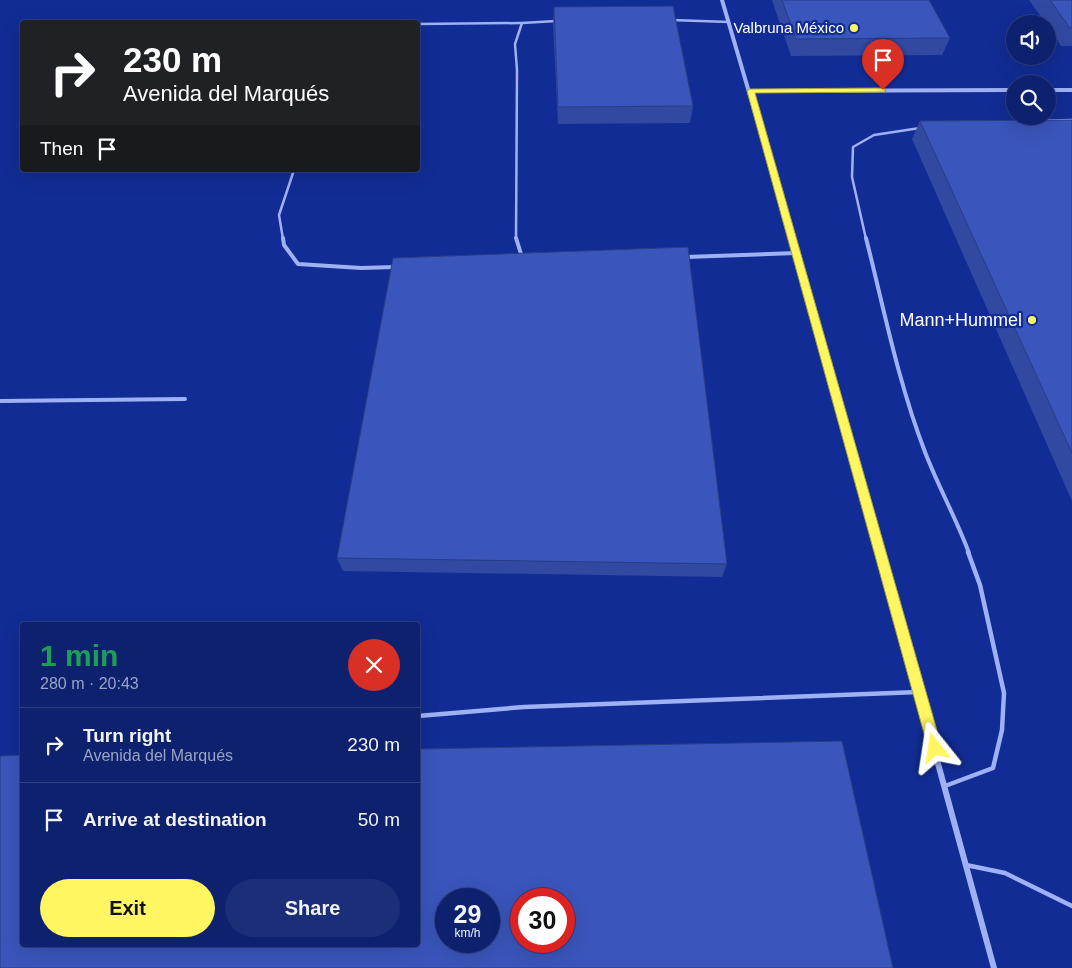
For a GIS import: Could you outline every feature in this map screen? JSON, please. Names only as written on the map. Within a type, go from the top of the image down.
[{"type":"street","points":[[722,0],[796,253],[994,968]]},
{"type":"street","points":[[750,91],[1006,90]]},
{"type":"street","points":[[1056,90],[1072,90]]},
{"type":"lane","points":[[668,20],[728,22]]},
{"type":"lane","points":[[420,24],[558,21]]},
{"type":"lane","points":[[522,23],[515,44],[517,70],[515,235],[524,263]]},
{"type":"lane","points":[[1056,120],[1072,120]]},
{"type":"lane","points":[[925,128],[874,135],[853,147],[852,177],[900,380],[925,453],[958,523],[980,585],[1004,694],[1002,730],[993,768],[945,786]]},
{"type":"lane","points":[[293,172],[279,214],[284,245],[298,264],[361,268],[399,267]]},
{"type":"lane","points":[[684,257],[796,253]]},
{"type":"lane","points":[[0,401],[185,399]]},
{"type":"lane","points":[[420,716],[524,707],[919,692]]},
{"type":"lane","points":[[966,865],[1006,873],[1072,906]]},
{"type":"building","name":"Valbruna México","points":[[782,0],[929,0],[950,38],[796,39]]},
{"type":"building","points":[[1050,0],[1072,0],[1072,28],[1070,28]]},
{"type":"building","points":[[673,6],[693,106],[558,107],[554,7]]},
{"type":"building","name":"Mann+Hummel","points":[[1006,120],[1006,125],[1056,125],[1056,120],[1072,120],[1072,453],[920,121]]},
{"type":"building","points":[[688,247],[727,564],[337,558],[393,258]]},
{"type":"building","points":[[842,741],[893,968],[0,968],[0,756],[20,755],[20,947],[420,947],[420,749]]},
{"type":"place","name":"Valbruna México","points":[[854,28]]},
{"type":"place","name":"Mann+Hummel","points":[[1032,320]]},
{"type":"route","points":[[883,90],[750,91],[935,748]]}]
